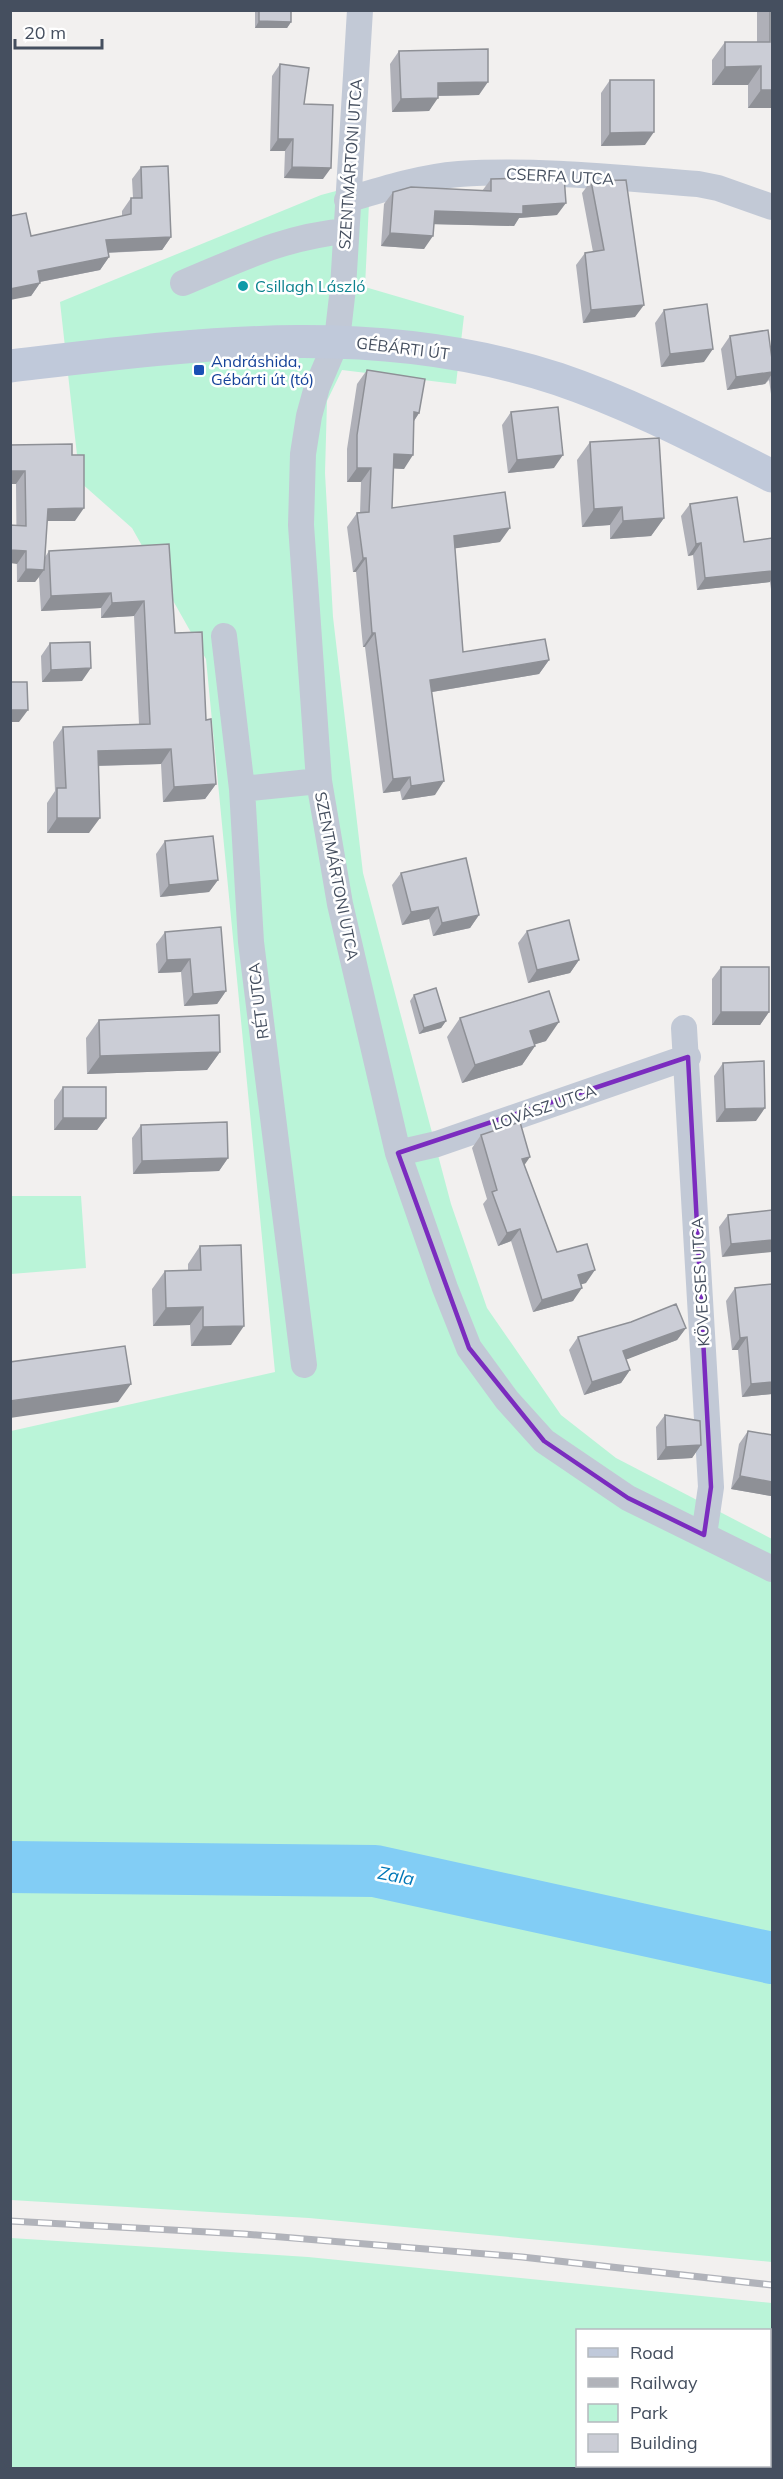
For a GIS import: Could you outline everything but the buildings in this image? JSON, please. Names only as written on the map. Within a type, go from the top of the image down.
[{"type":"main road","name":"GÉBÁRTI ÚT","points":[[10,366],[188,345],[271,340],[337,340],[461,355],[558,379],[629,406],[772,476]]},
{"type":"street","name":"SZENTMÁRTONI UTCA","points":[[360,10],[337,340],[317,387],[309,416],[301,490],[301,525],[318,781],[340,904],[398,1153],[469,1348],[507,1400],[544,1441],[628,1498],[772,1569]]},
{"type":"street","name":"CSERFA UTCA","points":[[347,200],[414,181],[496,173],[571,175],[698,184],[718,188],[772,207]]},
{"type":"street","points":[[183,283],[282,242],[312,235],[346,231]]},
{"type":"street","name":"RÉT UTCA","points":[[224,636],[242,789],[251,942],[304,1365]]},
{"type":"street","points":[[242,789],[318,781]]},
{"type":"street","name":"KÖVECSES UTCA","points":[[684,1028],[688,1057],[711,1487],[704,1534]]},
{"type":"street","name":"LOVÁSZ UTCA","points":[[398,1153],[437,1144],[688,1057]]},
{"type":"highlighted area","points":[[688,1057],[711,1487],[704,1535],[628,1498],[544,1441],[469,1348],[398,1153]]},
{"type":"green space","points":[[370,182],[365,287],[464,316],[456,384],[342,370],[327,401],[325,473],[333,617],[363,873],[451,1204],[487,1308],[561,1415],[616,1458],[772,1539],[772,2262],[309,2218],[11,2200],[11,1431],[275,1372],[206,659],[132,528],[80,482],[60,302],[321,195]]},
{"type":"green space","points":[[11,1196],[81,1196],[86,1268],[11,1274]]},
{"type":"green space","points":[[11,2238],[308,2257],[772,2303],[772,2468],[11,2468]]},
{"type":"waterway","name":"Zala","points":[[10,1867],[375,1871],[772,1958]]},
{"type":"railway","points":[[10,2221],[244,2234],[522,2257],[772,2285]]},
{"type":"place","name":"Csillagh László","points":[[243,286]]},
{"type":"place","name":"Andráshida, Gébárti út (tó)","points":[[199,370]]}]
